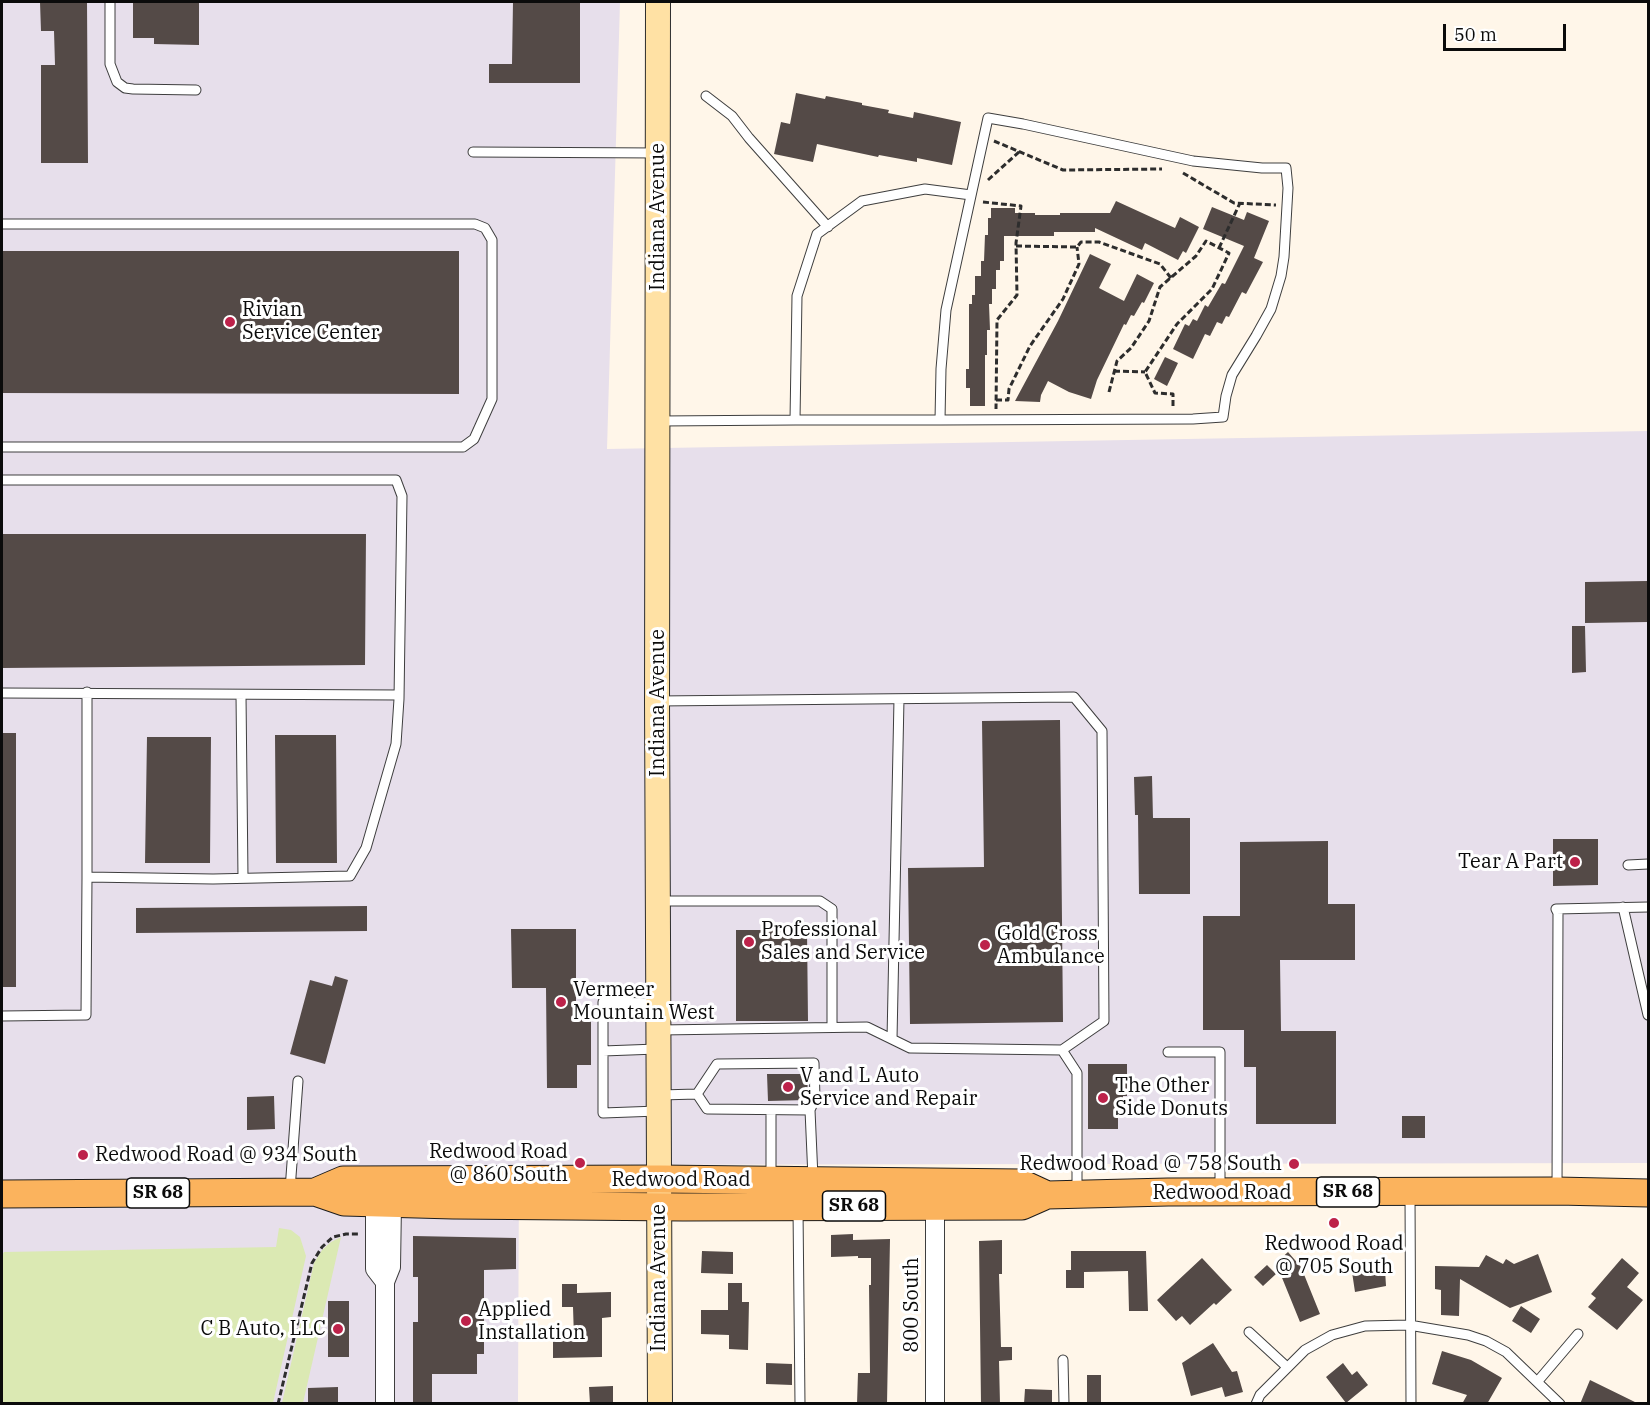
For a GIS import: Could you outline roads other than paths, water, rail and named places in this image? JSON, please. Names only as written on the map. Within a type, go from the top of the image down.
[{"type":"main road","name":"Redwood Road","points":[[303,1192],[343,1180],[660,1179],[1022,1183],[1047,1195]]},
{"type":"main road","name":"Redwood Road","points":[[2,1194],[303,1192],[344,1202],[798,1207],[1022,1206],[1047,1195],[1220,1192],[1648,1193]]},
{"type":"street","name":"Indiana Avenue","points":[[658,2],[657,701],[660,1404]]},
{"type":"street","points":[[383,1203],[375,1269],[385,1282],[385,1404]]},
{"type":"street","name":"800 South","points":[[935,1205],[935,1404]]},
{"type":"lane","points":[[110,2],[110,64],[117,82],[125,88],[134,89],[196,90]]},
{"type":"lane","points":[[706,96],[732,116],[828,226]]},
{"type":"lane","points":[[657,421],[940,420],[1223,417],[1232,375],[1271,309],[1281,276],[1288,188],[1286,168],[1244,167],[1193,161],[988,118],[980,164],[946,310],[940,420]]},
{"type":"lane","points":[[473,152],[658,153]]},
{"type":"lane","points":[[795,420],[797,296],[817,234],[862,201],[925,189],[971,195]]},
{"type":"lane","points":[[2,224],[475,224],[485,228],[492,240],[492,399],[474,439],[463,447],[2,447]]},
{"type":"lane","points":[[2,480],[396,480],[402,496],[399,695],[396,744],[366,848],[350,876],[87,877]]},
{"type":"lane","points":[[2,1016],[86,1015],[87,692]]},
{"type":"lane","points":[[2,693],[399,695]]},
{"type":"lane","points":[[241,695],[243,878]]},
{"type":"lane","points":[[603,1051],[660,1040],[832,1027],[867,1027],[910,1048],[1062,1050],[1104,1021],[1102,731],[1074,697],[657,701]]},
{"type":"lane","points":[[892,1039],[899,699]]},
{"type":"lane","points":[[1628,865],[1648,864]]},
{"type":"lane","points":[[659,901],[820,901],[832,909],[832,1027]]},
{"type":"lane","points":[[1623,907],[1648,1015]]},
{"type":"lane","points":[[1557,1191],[1558,913],[1556,909],[1648,907]]},
{"type":"lane","points":[[659,1003],[603,1002],[603,1113],[696,1094],[717,1064],[814,1063],[815,1100],[810,1110],[813,1181]]},
{"type":"lane","points":[[1062,1050],[1077,1072],[1077,1195]]},
{"type":"lane","points":[[1168,1052],[1220,1052],[1220,1192]]},
{"type":"lane","points":[[298,1082],[303,1192]]},
{"type":"lane","points":[[696,1094],[707,1109],[810,1110]]},
{"type":"lane","points":[[771,1110],[771,1180]]},
{"type":"lane","points":[[1410,1192],[1411,1404]]},
{"type":"lane","points":[[798,1207],[800,1404]]},
{"type":"lane","points":[[1256,1404],[1260,1395],[1305,1350],[1332,1335],[1365,1326],[1409,1325],[1468,1335],[1486,1341],[1506,1352],[1560,1404]]},
{"type":"lane","points":[[1249,1332],[1287,1367]]},
{"type":"lane","points":[[1538,1381],[1578,1334]]},
{"type":"lane","points":[[1064,1360],[1064,1404]]},
{"type":"place","name":"Rivian Service Center","points":[[230,322]]},
{"type":"place","name":"Tear A Part","points":[[1575,862]]},
{"type":"place","name":"Professional Sales and Service","points":[[749,942]]},
{"type":"place","name":"Gold Cross Ambulance","points":[[985,945]]},
{"type":"place","name":"Vermeer Mountain West","points":[[561,1002]]},
{"type":"place","name":"V and L Auto Service and Repair","points":[[788,1087]]},
{"type":"place","name":"The Other Side Donuts","points":[[1103,1098]]},
{"type":"place","name":"Redwood Road @ 934 South","points":[[83,1155]]},
{"type":"place","name":"Redwood Road @ 860 South","points":[[580,1163]]},
{"type":"place","name":"Redwood Road @ 758 South","points":[[1294,1164]]},
{"type":"place","name":"Redwood Road @ 705 South","points":[[1334,1223]]},
{"type":"place","name":"Applied Installation","points":[[466,1321]]},
{"type":"place","name":"C B Auto, LLC","points":[[338,1329]]}]
